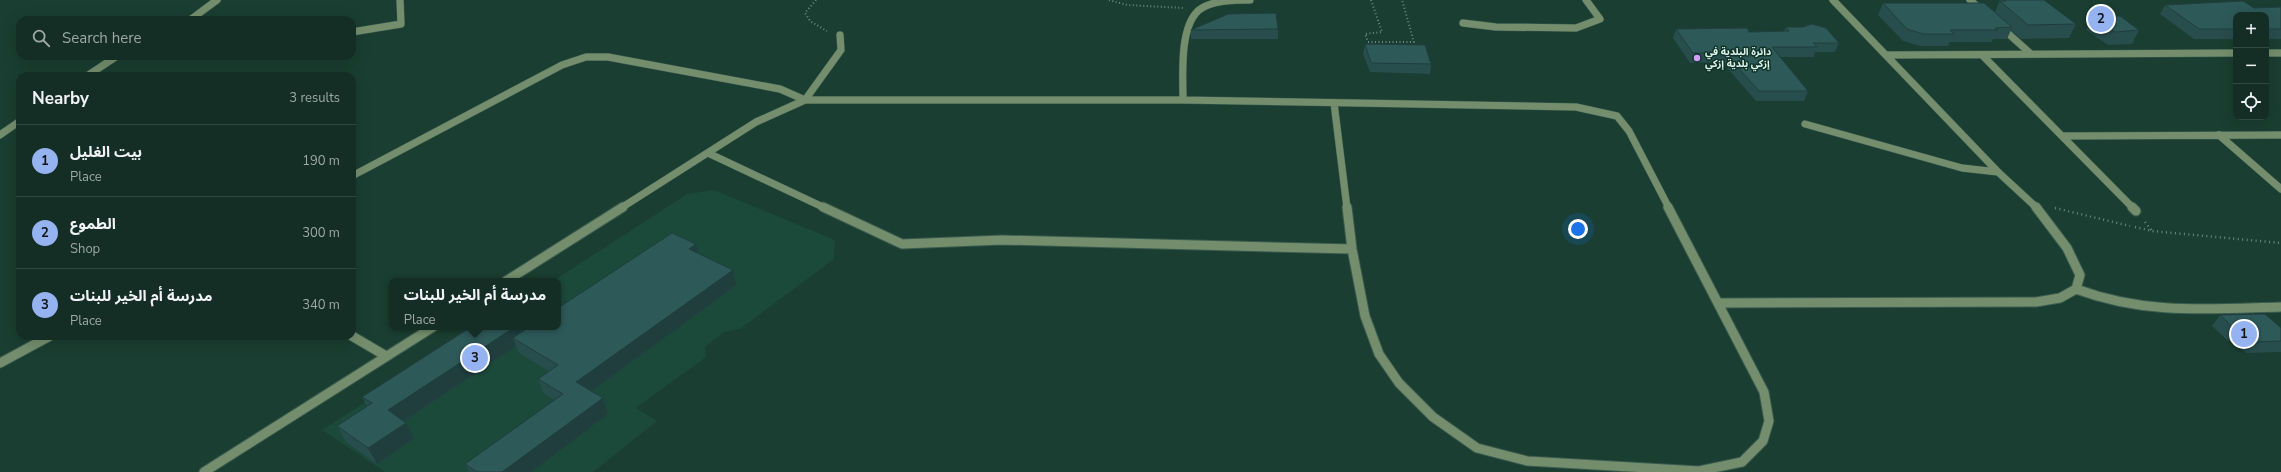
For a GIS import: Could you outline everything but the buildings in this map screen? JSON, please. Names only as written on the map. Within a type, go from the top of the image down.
[{"type":"street","points":[[195,16],[217,0]]},
{"type":"street","points":[[356,31],[401,24],[400,0]]},
{"type":"street","points":[[1183,100],[1187,29],[1192,18],[1199,10],[1213,3],[1250,0]]},
{"type":"street","points":[[1463,23],[1496,27],[1576,28],[1600,19],[1586,0]]},
{"type":"street","points":[[1718,303],[2036,302],[2060,298],[2076,289],[2080,275],[2067,248],[2037,208],[1998,172],[1888,55],[1832,0]]},
{"type":"street","points":[[1970,0],[1986,15]]},
{"type":"street","points":[[1998,25],[2031,54]]},
{"type":"street","points":[[805,100],[841,50],[840,35]]},
{"type":"street","points":[[1888,55],[1984,57],[2031,54],[2233,53]]},
{"type":"street","points":[[2269,53],[2281,53]]},
{"type":"street","points":[[356,174],[562,65],[586,57],[608,57],[780,88],[805,100]]},
{"type":"street","points":[[1984,57],[2064,136],[2136,211]]},
{"type":"street","points":[[93,72],[111,60]]},
{"type":"street","points":[[511,278],[756,122],[805,100],[1183,100],[1576,107],[1617,116],[1629,131],[1764,392],[1769,421],[1763,441],[1742,462],[1699,471],[1527,461],[1477,448],[1433,417],[1399,383],[1379,354],[1365,316],[1352,249],[1334,103]]},
{"type":"street","points":[[0,135],[16,124]]},
{"type":"street","points":[[1805,124],[1962,168],[1998,172]]},
{"type":"street","points":[[2220,135],[2281,189]]},
{"type":"street","points":[[2064,136],[2281,135]]},
{"type":"street","points":[[708,153],[902,244],[1002,240],[1352,249]]},
{"type":"street","points":[[2076,289],[2098,299],[2122,305],[2158,309],[2281,307]]},
{"type":"street","points":[[204,472],[428,330]]},
{"type":"street","points":[[356,338],[386,356]]},
{"type":"street","points":[[0,363],[43,340]]},
{"type":"path","points":[[816,0],[805,13],[810,21],[828,32],[840,35]]},
{"type":"path","points":[[1108,0],[1127,5],[1199,10]]},
{"type":"path","points":[[1371,0],[1382,32],[1365,34],[1368,42],[1414,42],[1402,0]]},
{"type":"path","points":[[2037,208],[2055,208],[2152,231],[2281,243]]},
{"type":"shaded area","points":[[714,190],[835,240],[834,259],[740,329],[724,332],[705,347],[706,357],[636,408],[657,421],[593,472],[385,472],[322,430],[477,330],[561,330],[561,278],[558,278],[687,194]]},
{"type":"place","name":"الطموع","points":[[2101,19]]},
{"type":"place","name":"دائرة البلدية في إزكي بلدية إزكي","points":[[1697,58]]},
{"type":"place","name":"بيت الغليل","points":[[2244,334]]},
{"type":"place","name":"مدرسة أم الخير للبنات","points":[[475,358]]}]
